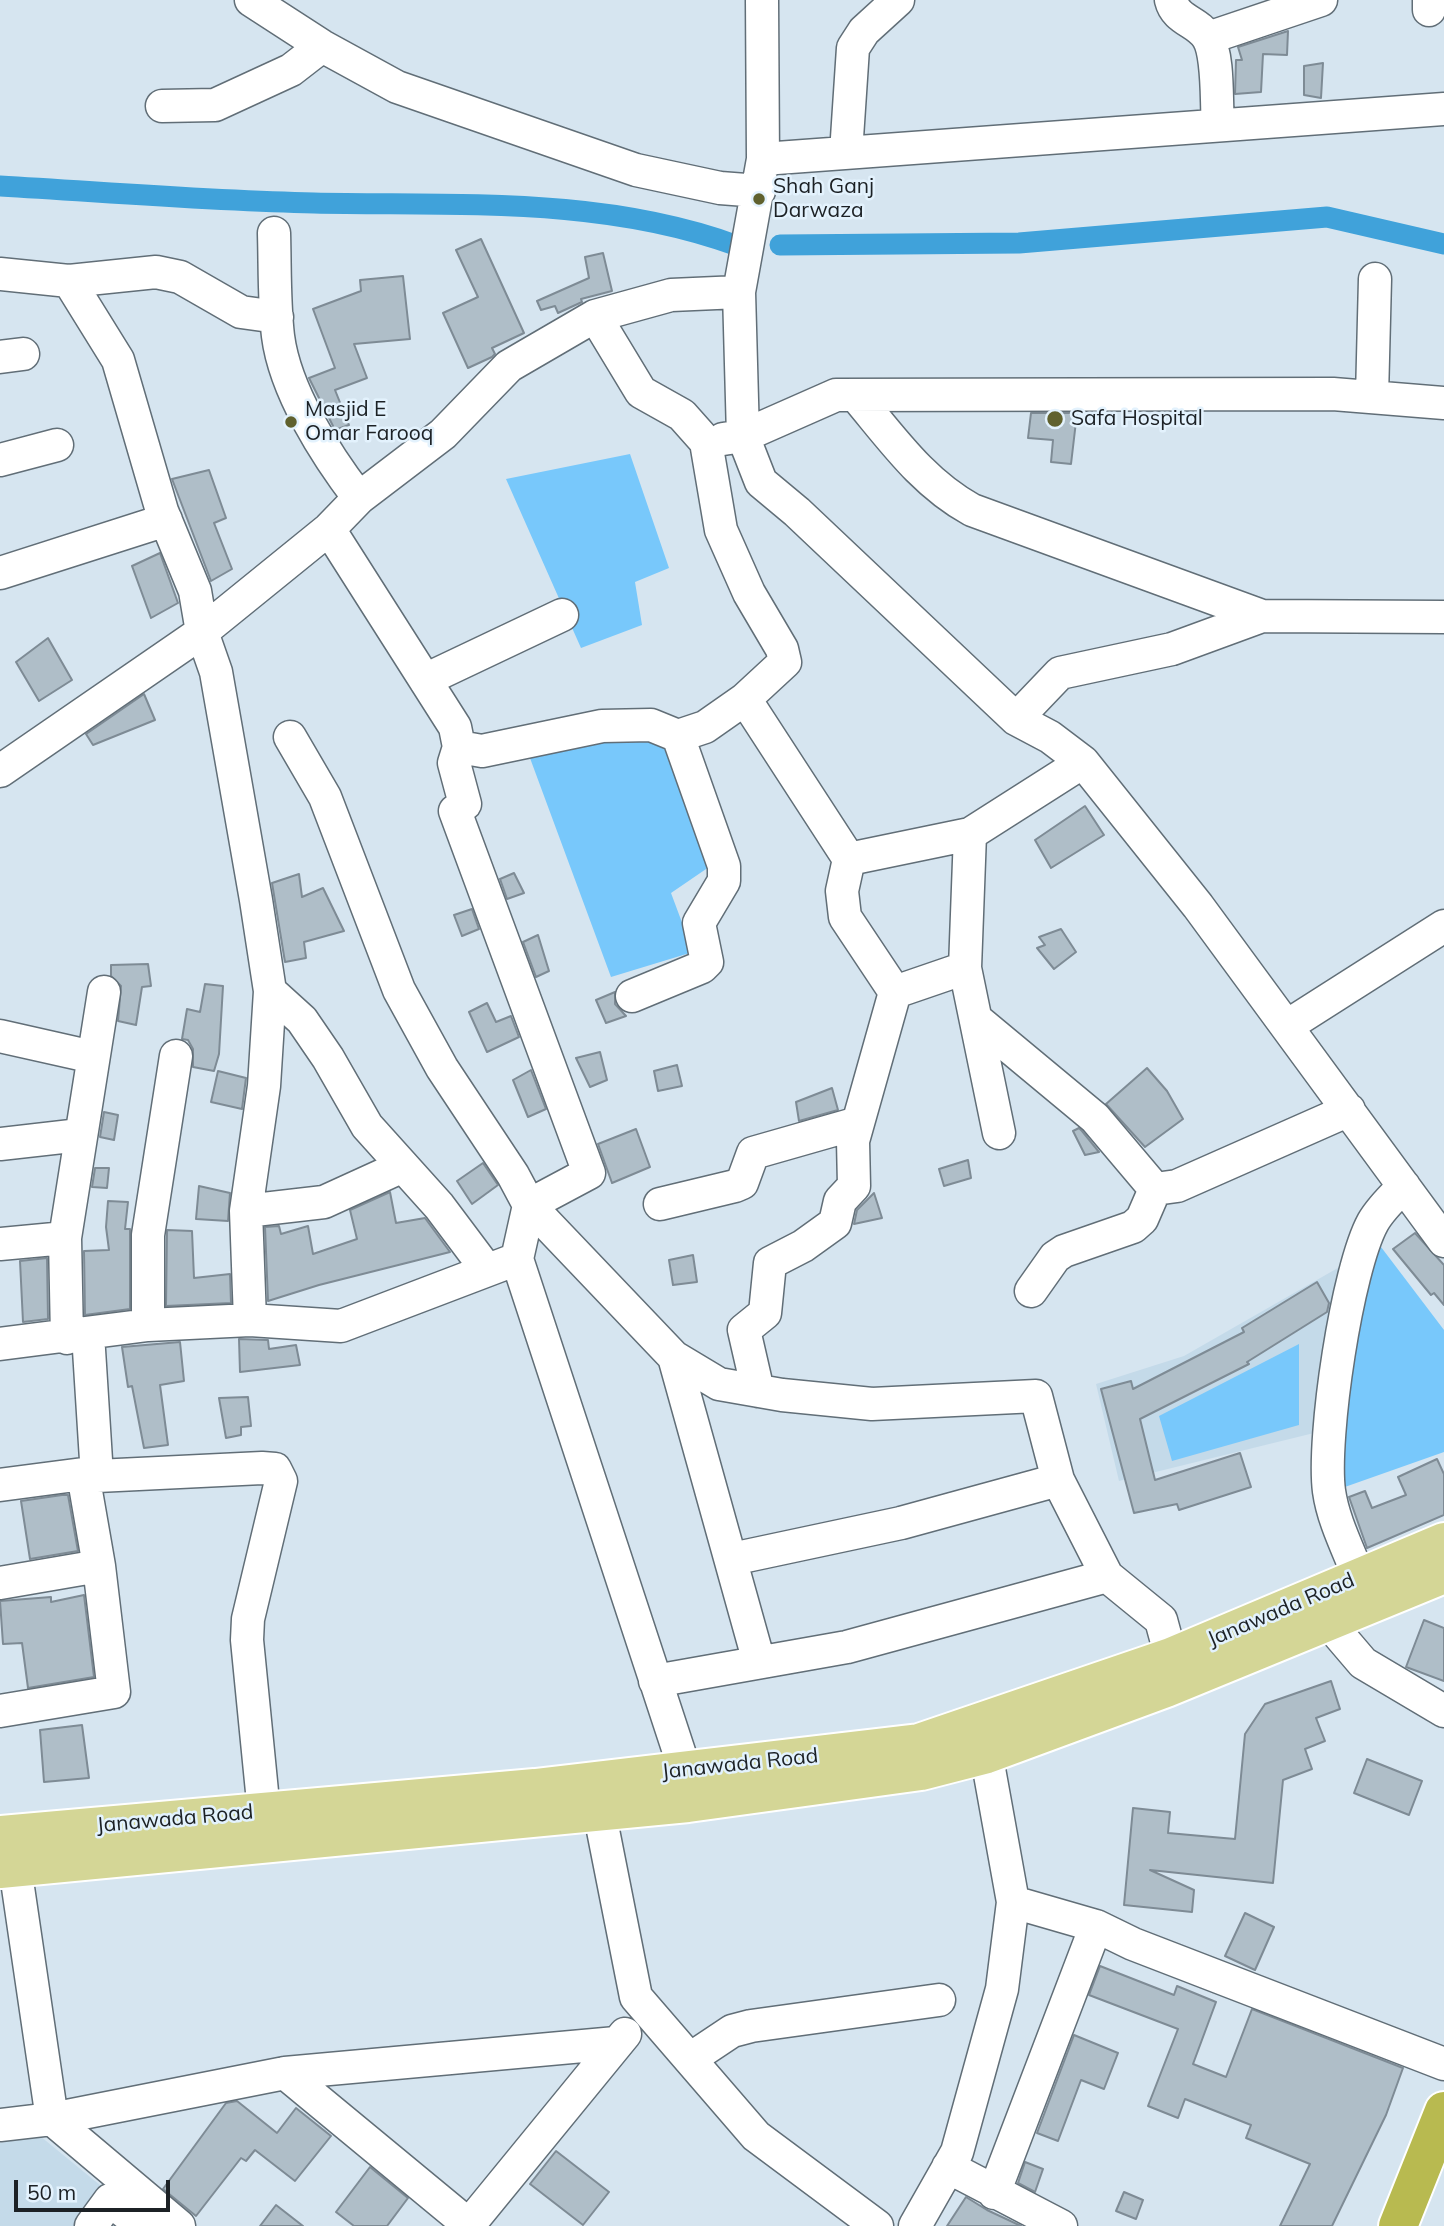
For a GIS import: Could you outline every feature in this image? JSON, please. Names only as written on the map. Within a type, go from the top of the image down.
[{"type":"highway","points":[[1398,2226],[1407,2210],[1444,2111]]},
{"type":"highway","points":[[1427,2226],[1444,2185]]},
{"type":"main road","name":"Janawada Road","points":[[5,1857],[264,1812],[535,1788],[686,1787],[921,1771],[984,1739],[1171,1657],[1444,1542]]},
{"type":"main road","name":"Janawada Road","points":[[984,1739],[1167,1688],[1444,1574]]},
{"type":"main road","name":"Janawada Road","points":[[5,1857],[599,1810],[686,1787]]},
{"type":"street","points":[[251,0],[322,46],[397,87],[636,170],[720,187],[759,191]]},
{"type":"street","points":[[762,0],[763,159],[739,292],[743,436],[761,482],[797,512],[1016,719],[1050,737],[1083,762],[1198,906],[1444,1241]]},
{"type":"street","points":[[846,153],[853,48],[864,32],[898,0]]},
{"type":"street","points":[[1171,0],[1178,15],[1208,38],[1212,50],[1218,125]]},
{"type":"street","points":[[1208,38],[1321,0]]},
{"type":"street","points":[[162,106],[215,105],[291,70],[322,46]]},
{"type":"street","points":[[763,159],[1444,109]]},
{"type":"street","points":[[274,233],[278,338],[292,385],[329,458],[359,498]]},
{"type":"street","points":[[0,274],[69,281],[156,272],[170,274],[241,312],[277,317]]},
{"type":"street","points":[[1372,397],[1376,279]]},
{"type":"street","points":[[69,281],[118,360],[131,413],[166,520],[195,591],[202,632],[216,672],[270,991],[264,1086],[246,1211],[250,1320]]},
{"type":"street","points":[[0,771],[202,632],[329,529],[359,498],[443,434],[509,366],[595,316],[671,295],[739,292]]},
{"type":"street","points":[[459,747],[482,751],[602,726],[651,725],[678,736],[705,727],[745,699],[785,662],[782,649],[749,593],[721,530],[706,442],[682,415],[641,392],[595,316]]},
{"type":"street","points":[[706,442],[743,436],[836,395],[1333,394],[1444,404]]},
{"type":"street","points":[[857,397],[921,475],[947,496],[972,510],[1262,616],[1444,617]]},
{"type":"street","points":[[0,460],[57,445]]},
{"type":"street","points":[[0,573],[166,520]]},
{"type":"street","points":[[329,529],[455,727],[459,747],[454,763],[465,804],[455,811],[589,1173],[529,1205],[517,1259],[655,1681],[686,1787]]},
{"type":"street","points":[[425,680],[562,615]]},
{"type":"street","points":[[1016,719],[1060,673],[1172,649],[1262,616]]},
{"type":"street","points":[[745,699],[849,859],[842,891],[845,917],[895,992],[853,1141],[854,1186],[839,1201],[835,1223],[803,1247],[770,1262],[765,1313],[744,1330],[758,1391]]},
{"type":"street","points":[[632,996],[702,967],[707,962],[699,923],[724,881],[724,866],[678,736]]},
{"type":"street","points":[[290,737],[325,797],[399,990],[442,1068],[513,1175],[529,1205],[674,1357],[719,1384],[872,1404],[1037,1396],[1058,1480],[1107,1576],[1161,1620],[1171,1657]]},
{"type":"street","points":[[849,859],[970,834],[1083,762]]},
{"type":"street","points":[[970,834],[965,968],[999,1133]]},
{"type":"street","points":[[1287,1026],[1444,926]]},
{"type":"street","points":[[895,992],[965,968]]},
{"type":"street","points":[[270,991],[302,1020],[328,1058],[367,1126],[439,1206],[487,1270]]},
{"type":"street","points":[[0,1711],[114,1692],[99,1566],[78,1336],[65,1238],[104,992]]},
{"type":"street","points":[[977,1020],[1095,1118],[1155,1189]]},
{"type":"street","points":[[0,1036],[93,1057]]},
{"type":"street","points":[[148,1325],[148,1235],[176,1056]]},
{"type":"street","points":[[1155,1189],[1177,1186],[1349,1110]]},
{"type":"street","points":[[660,1204],[742,1183],[753,1153],[858,1123]]},
{"type":"street","points":[[0,1143],[80,1135]]},
{"type":"street","points":[[246,1211],[324,1202],[403,1166]]},
{"type":"street","points":[[1359,1577],[1332,1508],[1329,1488],[1337,1364],[1359,1259],[1372,1223],[1404,1186]]},
{"type":"street","points":[[1031,1291],[1055,1256],[1133,1227],[1142,1219],[1155,1189]]},
{"type":"street","points":[[0,1244],[65,1238]]},
{"type":"street","points":[[0,1344],[148,1325],[250,1320],[341,1326],[517,1259]]},
{"type":"street","points":[[674,1357],[759,1662]]},
{"type":"street","points":[[0,1485],[90,1475],[275,1469],[281,1481],[248,1619],[247,1640],[264,1812]]},
{"type":"street","points":[[732,1559],[901,1523],[1058,1480]]},
{"type":"street","points":[[0,1583],[99,1566]]},
{"type":"street","points":[[655,1681],[847,1647],[1107,1576]]},
{"type":"street","points":[[1328,1622],[1363,1662],[1444,1711]]},
{"type":"street","points":[[915,2226],[957,2152],[1002,1989],[1013,1902],[984,1739]]},
{"type":"street","points":[[599,1810],[636,1997],[756,2136],[877,2226]]},
{"type":"street","points":[[5,1857],[52,2119],[180,2226]]},
{"type":"street","points":[[1013,1902],[1096,1926],[1133,1944],[1444,2064]]},
{"type":"street","points":[[994,2193],[1096,1926]]},
{"type":"street","points":[[690,2059],[732,2032],[751,2025],[939,2000]]},
{"type":"street","points":[[285,2073],[469,2226],[616,2043],[647,2010]]},
{"type":"street","points":[[0,2125],[52,2119],[285,2073],[616,2043]]},
{"type":"street","points":[[948,2167],[1061,2226]]},
{"type":"street","points":[[91,2226],[110,2200],[142,2226]]},
{"type":"shaded area","points":[[630,454],[669,568],[635,582],[642,625],[581,648],[506,479]]},
{"type":"shaded area","points":[[604,735],[661,738],[709,867],[671,893],[693,952],[611,977],[527,750]]},
{"type":"shaded area","points":[[1381,1247],[1444,1330],[1444,1452],[1342,1488],[1340,1423],[1350,1340],[1375,1256]]},
{"type":"shaded area","points":[[1343,1265],[1324,1342],[1314,1433],[1119,1481],[1096,1384],[1184,1356]]},
{"type":"shaded area","points":[[1299,1344],[1299,1425],[1172,1461],[1159,1416]]},
{"type":"shaded area","points":[[40,2136],[150,2226],[0,2226],[0,2143]]},
{"type":"building","points":[[1288,31],[1287,55],[1263,54],[1261,92],[1235,94],[1236,60],[1242,60],[1238,47]]},
{"type":"building","points":[[1323,63],[1321,98],[1304,95],[1304,66]]},
{"type":"building","points":[[481,239],[524,333],[492,348],[495,354],[492,357],[468,368],[443,313],[478,297],[456,250]]},
{"type":"building","points":[[603,253],[612,291],[581,299],[582,302],[558,313],[555,306],[541,310],[537,301],[589,278],[585,257]]},
{"type":"building","points":[[403,276],[410,339],[354,344],[367,378],[335,390],[349,425],[335,430],[309,378],[335,368],[313,309],[361,291],[360,280]]},
{"type":"building","points":[[1031,413],[1077,413],[1071,464],[1051,462],[1053,440],[1028,438]]},
{"type":"building","points":[[209,470],[226,518],[214,523],[232,569],[211,581],[172,479]]},
{"type":"building","points":[[160,553],[178,603],[151,618],[132,566]]},
{"type":"building","points":[[48,638],[72,680],[39,701],[16,662]]},
{"type":"building","points":[[144,694],[155,720],[93,745],[86,734]]},
{"type":"building","points":[[1085,806],[1104,835],[1051,868],[1035,840]]},
{"type":"building","points":[[514,873],[524,893],[507,899],[500,879]]},
{"type":"building","points":[[299,874],[302,897],[323,888],[344,931],[304,942],[306,958],[285,962],[272,883]]},
{"type":"building","points":[[472,909],[479,929],[462,936],[454,915]]},
{"type":"building","points":[[1061,929],[1076,952],[1054,969],[1037,948],[1045,945],[1039,937]]},
{"type":"building","points":[[538,935],[549,971],[536,977],[523,942]]},
{"type":"building","points":[[148,964],[151,986],[142,987],[136,1025],[118,1021],[121,986],[111,976],[111,965]]},
{"type":"building","points":[[205,984],[223,986],[219,1054],[214,1071],[193,1067],[193,1049],[188,1040],[182,1039],[187,1009],[200,1012]]},
{"type":"building","points":[[615,992],[615,1004],[626,1016],[606,1023],[596,1000]]},
{"type":"building","points":[[487,1003],[496,1022],[511,1016],[519,1037],[487,1052],[469,1012]]},
{"type":"building","points":[[600,1052],[607,1080],[590,1087],[576,1058]]},
{"type":"building","points":[[677,1065],[682,1086],[658,1091],[654,1071]]},
{"type":"building","points":[[1147,1068],[1167,1091],[1183,1119],[1145,1147],[1106,1104]]},
{"type":"building","points":[[531,1070],[546,1109],[528,1117],[513,1080]]},
{"type":"building","points":[[218,1071],[246,1078],[242,1109],[211,1102]]},
{"type":"building","points":[[832,1088],[838,1110],[799,1121],[796,1102]]},
{"type":"building","points":[[104,1112],[118,1115],[114,1140],[100,1137]]},
{"type":"building","points":[[1079,1128],[1099,1152],[1085,1155],[1073,1131]]},
{"type":"building","points":[[636,1129],[650,1167],[612,1183],[598,1144]]},
{"type":"building","points":[[968,1160],[971,1178],[944,1186],[939,1169]]},
{"type":"building","points":[[483,1163],[498,1185],[472,1204],[457,1181]]},
{"type":"building","points":[[95,1168],[109,1168],[107,1188],[92,1187]]},
{"type":"building","points":[[199,1186],[230,1193],[228,1221],[196,1219]]},
{"type":"building","points":[[390,1192],[396,1223],[425,1218],[450,1252],[319,1285],[268,1301],[265,1227],[279,1226],[281,1234],[308,1226],[313,1254],[357,1239],[350,1210]]},
{"type":"building","points":[[874,1193],[882,1218],[854,1224],[857,1210]]},
{"type":"building","points":[[108,1201],[128,1202],[125,1229],[130,1229],[130,1309],[85,1315],[84,1251],[109,1250],[106,1227]]},
{"type":"building","points":[[167,1230],[192,1231],[194,1278],[230,1274],[231,1303],[166,1306]]},
{"type":"building","points":[[1415,1233],[1444,1265],[1444,1305],[1434,1293],[1431,1295],[1393,1249]]},
{"type":"building","points":[[693,1255],[697,1282],[673,1285],[669,1260]]},
{"type":"building","points":[[47,1258],[48,1319],[23,1322],[20,1261]]},
{"type":"building","points":[[1317,1282],[1329,1303],[1327,1312],[1247,1362],[1249,1364],[1140,1419],[1155,1480],[1240,1453],[1251,1487],[1179,1510],[1177,1504],[1134,1513],[1101,1389],[1131,1381],[1133,1389],[1244,1332],[1242,1328]]},
{"type":"building","points":[[239,1339],[268,1340],[269,1349],[296,1345],[300,1365],[240,1372]]},
{"type":"building","points":[[180,1342],[184,1381],[160,1385],[168,1445],[144,1448],[132,1386],[128,1387],[122,1347]]},
{"type":"building","points":[[248,1397],[251,1426],[241,1427],[241,1435],[226,1438],[219,1398]]},
{"type":"building","points":[[1437,1459],[1444,1474],[1444,1515],[1367,1548],[1349,1497],[1365,1491],[1372,1508],[1406,1495],[1398,1477]]},
{"type":"building","points":[[68,1495],[78,1551],[30,1559],[21,1501]]},
{"type":"building","points":[[84,1595],[94,1677],[28,1688],[22,1643],[3,1644],[0,1601],[51,1597],[51,1602]]},
{"type":"building","points":[[1424,1620],[1444,1628],[1444,1681],[1406,1667]]},
{"type":"building","points":[[1331,1681],[1340,1709],[1316,1718],[1325,1741],[1305,1749],[1312,1769],[1283,1780],[1273,1883],[1150,1870],[1194,1890],[1192,1912],[1124,1905],[1133,1808],[1170,1812],[1168,1833],[1235,1839],[1245,1734],[1265,1704]]},
{"type":"building","points":[[82,1725],[89,1778],[44,1782],[40,1730]]},
{"type":"building","points":[[1367,1759],[1422,1781],[1409,1815],[1354,1793]]},
{"type":"building","points":[[1245,1913],[1274,1927],[1255,1970],[1225,1956]]},
{"type":"building","points":[[1100,1966],[1174,1995],[1177,1986],[1216,2002],[1193,2064],[1226,2077],[1252,2009],[1403,2068],[1386,2115],[1332,2226],[1280,2226],[1310,2164],[1246,2138],[1251,2125],[1185,2099],[1178,2118],[1148,2106],[1178,2029],[1089,1995]]},
{"type":"building","points":[[1074,2035],[1118,2053],[1104,2089],[1081,2080],[1058,2141],[1037,2133]]},
{"type":"building","points":[[237,2101],[277,2133],[296,2108],[331,2136],[295,2181],[255,2150],[246,2161],[241,2158],[196,2216],[163,2189],[226,2103]]},
{"type":"building","points":[[556,2151],[609,2192],[583,2225],[530,2184]]},
{"type":"building","points":[[1025,2162],[1043,2169],[1035,2192],[1018,2183]]},
{"type":"building","points":[[370,2167],[408,2198],[387,2226],[354,2226],[336,2212]]},
{"type":"building","points":[[1124,2192],[1143,2200],[1136,2219],[1116,2211]]},
{"type":"building","points":[[966,2197],[987,2210],[1021,2226],[947,2226]]},
{"type":"building","points":[[276,2205],[303,2226],[260,2226]]},
{"type":"waterway","points":[[0,186],[235,200],[474,205],[580,211],[684,229],[735,245]]},
{"type":"waterway","points":[[780,245],[1019,243],[1327,217],[1444,244]]},
{"type":"place","name":"Shah Ganj Darwaza","points":[[759,199]]},
{"type":"place","name":"Safa Hospital","points":[[1055,419]]},
{"type":"place","name":"Masjid E Omar Farooq","points":[[291,422]]}]
